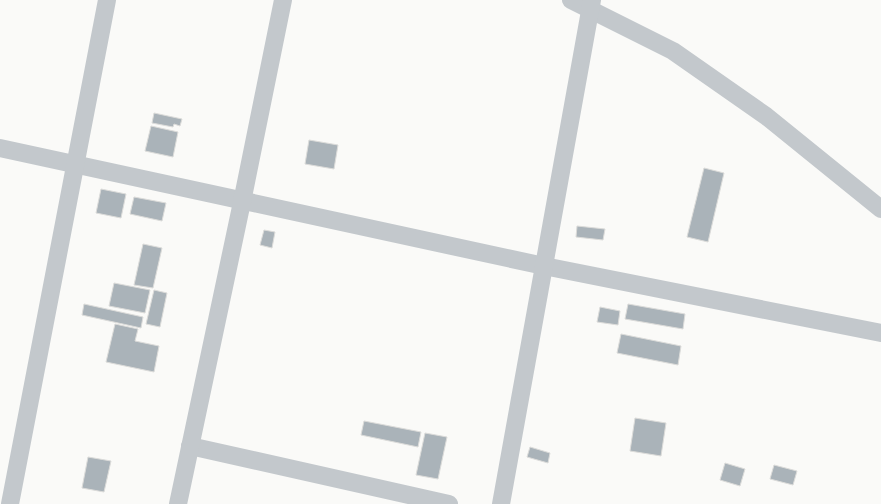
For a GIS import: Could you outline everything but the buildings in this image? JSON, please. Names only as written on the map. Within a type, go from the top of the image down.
[{"type":"street","points":[[10,504],[107,0]]},
{"type":"street","points":[[178,504],[283,0]]},
{"type":"street","points":[[572,0],[591,5],[673,52],[766,116],[881,209]]},
{"type":"street","points":[[501,504],[591,5]]},
{"type":"street","points":[[0,148],[544,266],[881,333]]},
{"type":"street","points":[[190,446],[448,504]]}]
